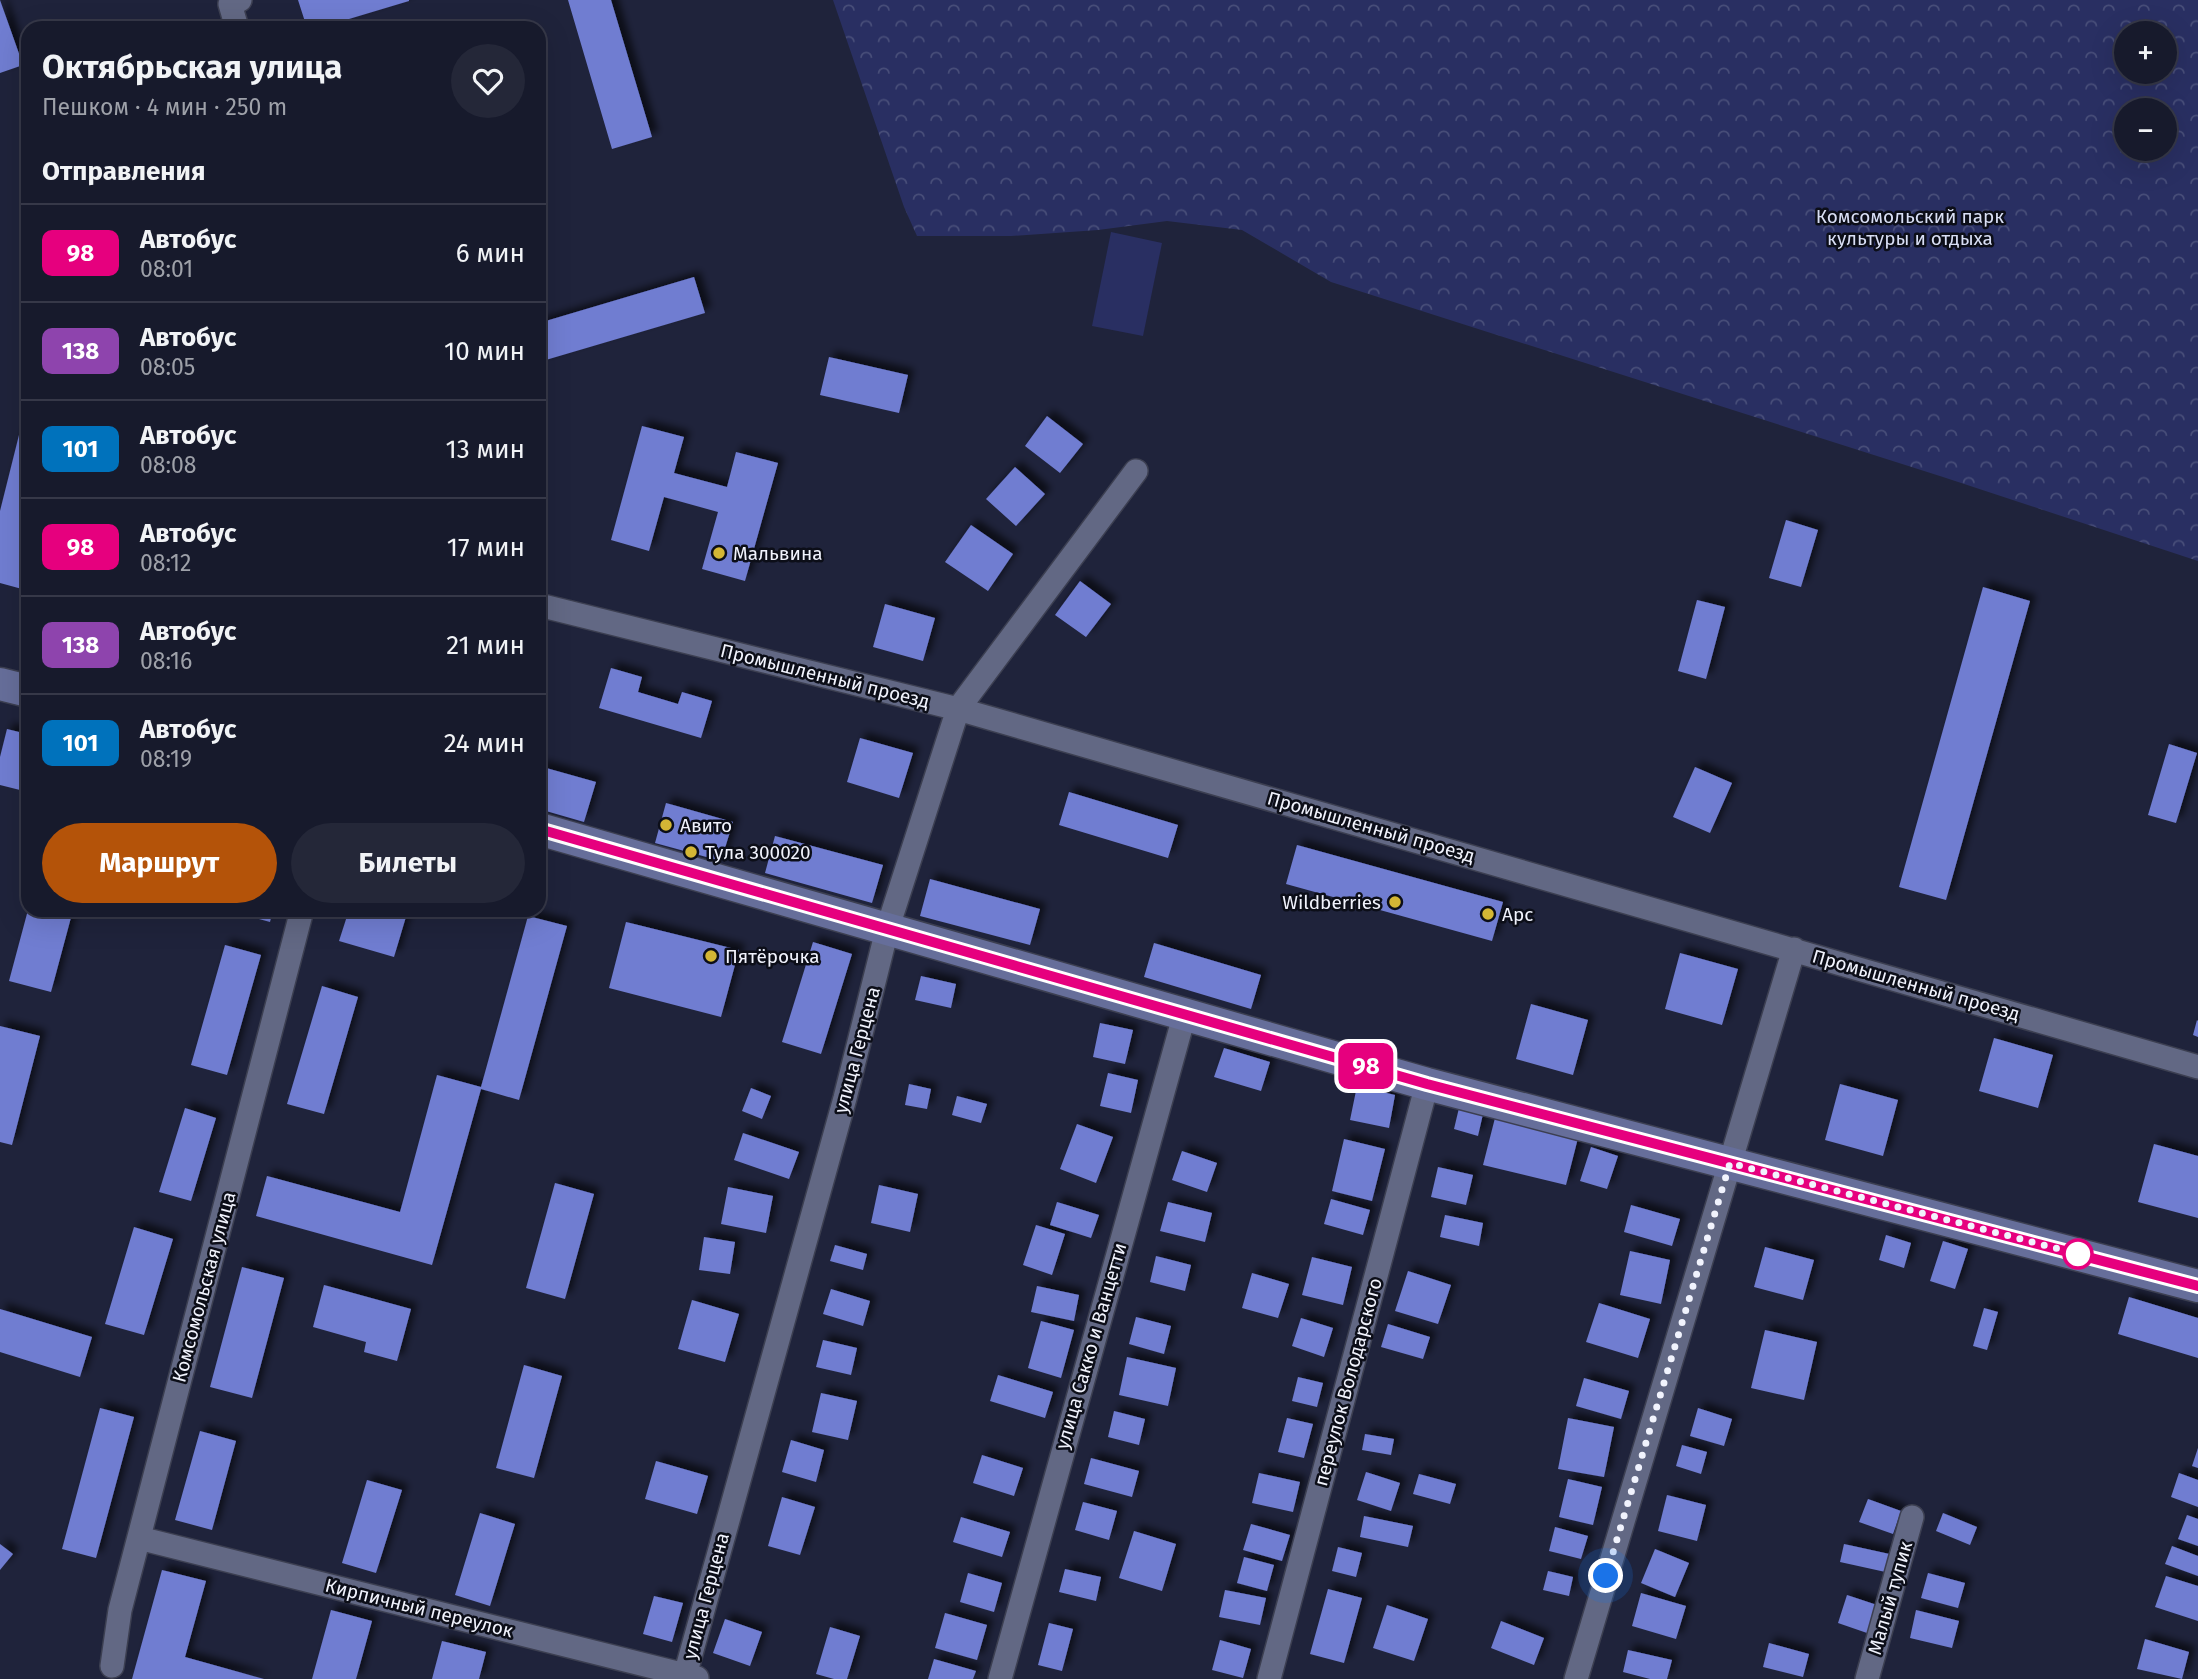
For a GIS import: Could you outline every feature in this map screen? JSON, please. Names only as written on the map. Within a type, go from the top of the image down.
[{"type":"street","points":[[235,21],[230,4],[240,0]]},
{"type":"street","name":"улица Герцена","points":[[689,1678],[845,1098],[887,930],[958,709],[1136,471]]},
{"type":"street","name":"Промышленный проезд","points":[[546,607],[958,709],[2198,1067]]},
{"type":"street","points":[[0,684],[21,689]]},
{"type":"street","points":[[546,831],[1427,1084],[2198,1286]]},
{"type":"street","name":"Комсомольская улица","points":[[112,1666],[120,1610],[300,917]]},
{"type":"street","points":[[1576,1679],[1794,949]]},
{"type":"street","name":"улица Сакко и Ванцетти","points":[[1000,1679],[1185,1013]]},
{"type":"street","name":"переулок Володарского","points":[[1269,1679],[1427,1084]]},
{"type":"street","name":"Малый тупик","points":[[1867,1679],[1912,1517]]},
{"type":"street","name":"Кирпичный переулок","points":[[139,1538],[689,1678]]},
{"type":"green space","name":"Комсомольский парк культуры и отдыха","points":[[833,0],[2198,0],[2198,561],[1331,282],[1242,230],[1167,221],[1098,230],[1011,236],[917,236],[904,207]]},
{"type":"green space","points":[[1111,232],[1162,243],[1143,336],[1092,326]]},
{"type":"building","points":[[0,0],[21,66],[0,73]]},
{"type":"building","points":[[298,0],[409,0],[342,21],[305,21]]},
{"type":"building","points":[[568,0],[611,0],[652,137],[612,149]]},
{"type":"building","points":[[694,277],[705,313],[546,360],[546,321]]},
{"type":"building","points":[[829,357],[908,375],[899,413],[820,395]]},
{"type":"building","points":[[1047,416],[1083,444],[1060,473],[1025,446]]},
{"type":"building","points":[[642,426],[684,437],[674,473],[727,487],[736,452],[778,463],[745,581],[702,569],[718,512],[664,497],[649,551],[611,540]]},
{"type":"building","points":[[21,427],[21,589],[0,583],[0,511]]},
{"type":"building","points":[[1015,467],[1045,494],[1016,526],[986,499]]},
{"type":"building","points":[[1786,520],[1818,530],[1801,587],[1769,578]]},
{"type":"building","points":[[971,525],[1013,554],[988,591],[945,562]]},
{"type":"building","points":[[1080,581],[1111,604],[1086,637],[1055,615]]},
{"type":"building","points":[[1983,587],[2030,601],[1946,900],[1899,887]]},
{"type":"building","points":[[1697,600],[1725,607],[1706,679],[1678,671]]},
{"type":"building","points":[[885,604],[935,618],[923,661],[873,647]]},
{"type":"building","points":[[611,668],[642,677],[638,692],[678,704],[682,692],[712,701],[701,738],[599,708]]},
{"type":"building","points":[[21,725],[21,790],[0,785],[0,757],[7,729],[19,732]]},
{"type":"building","points":[[860,738],[913,753],[899,798],[847,782]]},
{"type":"building","points":[[2169,744],[2197,753],[2176,823],[2148,815]]},
{"type":"building","points":[[1695,767],[1732,783],[1710,833],[1673,817]]},
{"type":"building","points":[[546,768],[596,782],[584,822],[546,811]]},
{"type":"building","points":[[1069,792],[1178,825],[1168,858],[1059,825]]},
{"type":"building","points":[[666,803],[733,822],[721,861],[655,843]]},
{"type":"building","points":[[775,836],[883,865],[872,903],[765,873]]},
{"type":"building","points":[[1297,845],[1503,902],[1492,941],[1286,884]]},
{"type":"building","points":[[930,879],[1040,909],[1030,945],[920,916]]},
{"type":"building","points":[[26,917],[71,917],[51,992],[9,981]]},
{"type":"building","points":[[252,917],[271,917],[270,922]]},
{"type":"building","points":[[347,917],[406,917],[394,957],[339,941]]},
{"type":"building","points":[[528,917],[567,926],[519,1100],[481,1089],[432,1265],[256,1216],[267,1176],[400,1212],[437,1075],[481,1087]]},
{"type":"building","points":[[626,922],[739,950],[721,1017],[609,988]]},
{"type":"building","points":[[813,942],[852,954],[821,1054],[782,1042]]},
{"type":"building","points":[[1154,943],[1261,975],[1251,1009],[1144,977]]},
{"type":"building","points":[[225,945],[261,955],[227,1075],[191,1065]]},
{"type":"building","points":[[1680,953],[1738,969],[1722,1025],[1665,1009]]},
{"type":"building","points":[[921,976],[956,984],[951,1008],[915,1000]]},
{"type":"building","points":[[322,986],[358,997],[324,1114],[287,1104]]},
{"type":"building","points":[[1531,1004],[1588,1020],[1573,1075],[1516,1059]]},
{"type":"building","points":[[2198,1021],[2198,1037],[2193,1035]]},
{"type":"building","points":[[1100,1023],[1133,1030],[1125,1064],[1093,1057]]},
{"type":"building","points":[[0,1026],[40,1036],[12,1145],[0,1142]]},
{"type":"building","points":[[1994,1038],[2053,1055],[2038,1108],[1979,1091]]},
{"type":"building","points":[[1224,1048],[1270,1062],[1261,1091],[1214,1077]]},
{"type":"building","points":[[1108,1073],[1138,1080],[1131,1113],[1100,1106]]},
{"type":"building","points":[[909,1084],[931,1089],[927,1109],[905,1105]]},
{"type":"building","points":[[1840,1084],[1898,1100],[1883,1156],[1825,1140]]},
{"type":"building","points":[[1357,1086],[1395,1095],[1389,1128],[1350,1120]]},
{"type":"building","points":[[751,1088],[771,1096],[762,1119],[742,1111]]},
{"type":"building","points":[[957,1096],[987,1104],[981,1123],[952,1115]]},
{"type":"building","points":[[185,1108],[216,1118],[191,1201],[159,1192]]},
{"type":"building","points":[[1459,1108],[1483,1114],[1478,1136],[1454,1129]]},
{"type":"building","points":[[1495,1118],[1578,1138],[1566,1185],[1483,1165]]},
{"type":"building","points":[[1077,1124],[1113,1137],[1096,1183],[1060,1169]]},
{"type":"building","points":[[743,1133],[799,1152],[789,1179],[734,1160]]},
{"type":"building","points":[[1344,1139],[1385,1149],[1372,1201],[1332,1191]]},
{"type":"building","points":[[2154,1144],[2198,1156],[2198,1218],[2138,1202]]},
{"type":"building","points":[[1591,1147],[1618,1156],[1607,1189],[1580,1181]]},
{"type":"building","points":[[1182,1151],[1217,1163],[1207,1192],[1172,1180]]},
{"type":"building","points":[[1438,1167],[1473,1175],[1466,1205],[1431,1197]]},
{"type":"building","points":[[555,1183],[594,1194],[565,1299],[526,1288]]},
{"type":"building","points":[[879,1185],[918,1194],[910,1232],[871,1223]]},
{"type":"building","points":[[728,1187],[773,1196],[766,1233],[721,1224]]},
{"type":"building","points":[[1331,1199],[1370,1210],[1363,1235],[1324,1224]]},
{"type":"building","points":[[1057,1202],[1099,1215],[1091,1238],[1050,1225]]},
{"type":"building","points":[[1168,1202],[1212,1213],[1205,1242],[1160,1231]]},
{"type":"building","points":[[1631,1205],[1680,1219],[1672,1246],[1624,1232]]},
{"type":"building","points":[[1445,1215],[1483,1223],[1479,1246],[1440,1237]]},
{"type":"building","points":[[1036,1225],[1065,1234],[1052,1275],[1023,1265]]},
{"type":"building","points":[[134,1227],[173,1239],[144,1335],[105,1324]]},
{"type":"building","points":[[1886,1235],[1911,1243],[1904,1268],[1879,1260]]},
{"type":"building","points":[[704,1237],[735,1242],[730,1274],[699,1270]]},
{"type":"building","points":[[1943,1241],[1968,1249],[1955,1289],[1930,1281]]},
{"type":"building","points":[[835,1245],[867,1254],[863,1270],[830,1261]]},
{"type":"building","points":[[1765,1247],[1814,1260],[1803,1300],[1754,1287]]},
{"type":"building","points":[[1630,1251],[1670,1260],[1661,1304],[1620,1295]]},
{"type":"building","points":[[1156,1256],[1191,1265],[1185,1291],[1150,1282]]},
{"type":"building","points":[[1312,1257],[1352,1267],[1343,1305],[1302,1295]]},
{"type":"building","points":[[242,1267],[284,1278],[252,1398],[210,1387]]},
{"type":"building","points":[[1408,1271],[1451,1285],[1438,1324],[1395,1311]]},
{"type":"building","points":[[1252,1273],[1289,1284],[1278,1318],[1242,1308]]},
{"type":"building","points":[[324,1285],[411,1309],[397,1361],[364,1352],[366,1342],[313,1327]]},
{"type":"building","points":[[1037,1286],[1079,1295],[1074,1321],[1031,1312]]},
{"type":"building","points":[[831,1289],[870,1301],[863,1326],[823,1314]]},
{"type":"building","points":[[2129,1297],[2198,1318],[2198,1358],[2118,1334]]},
{"type":"building","points":[[692,1300],[739,1314],[725,1362],[678,1349]]},
{"type":"building","points":[[1599,1303],[1650,1319],[1638,1358],[1586,1342]]},
{"type":"building","points":[[1984,1308],[1998,1312],[1987,1350],[1973,1346]]},
{"type":"building","points":[[0,1309],[92,1337],[80,1377],[0,1352]]},
{"type":"building","points":[[1136,1317],[1171,1326],[1164,1354],[1129,1344]]},
{"type":"building","points":[[1301,1318],[1333,1328],[1324,1357],[1292,1346]]},
{"type":"building","points":[[1041,1321],[1074,1330],[1061,1378],[1028,1368]]},
{"type":"building","points":[[1388,1324],[1430,1337],[1423,1359],[1381,1347]]},
{"type":"building","points":[[1765,1330],[1817,1342],[1804,1400],[1751,1388]]},
{"type":"building","points":[[823,1340],[857,1348],[851,1375],[816,1367]]},
{"type":"building","points":[[1127,1357],[1176,1368],[1168,1406],[1119,1395]]},
{"type":"building","points":[[524,1365],[562,1376],[534,1478],[496,1468]]},
{"type":"building","points":[[998,1375],[1053,1392],[1045,1418],[990,1401]]},
{"type":"building","points":[[1298,1377],[1323,1383],[1317,1407],[1292,1401]]},
{"type":"building","points":[[1584,1378],[1629,1391],[1621,1419],[1576,1406]]},
{"type":"building","points":[[821,1393],[857,1401],[848,1440],[812,1432]]},
{"type":"building","points":[[100,1408],[134,1417],[96,1558],[62,1549]]},
{"type":"building","points":[[1698,1408],[1732,1419],[1724,1446],[1690,1436]]},
{"type":"building","points":[[1114,1411],[1145,1419],[1139,1445],[1108,1437]]},
{"type":"building","points":[[1287,1418],[1313,1424],[1304,1458],[1278,1452]]},
{"type":"building","points":[[1568,1418],[1614,1427],[1604,1477],[1558,1469]]},
{"type":"building","points":[[200,1431],[236,1441],[212,1530],[175,1520]]},
{"type":"building","points":[[1365,1434],[1394,1439],[1391,1455],[1362,1450]]},
{"type":"building","points":[[791,1440],[824,1450],[816,1482],[782,1472]]},
{"type":"building","points":[[1682,1445],[1707,1452],[1701,1474],[1676,1466]]},
{"type":"building","points":[[2198,1448],[2198,1468],[2192,1466]]},
{"type":"building","points":[[982,1455],[1023,1468],[1014,1496],[973,1483]]},
{"type":"building","points":[[1091,1458],[1139,1471],[1132,1497],[1084,1484]]},
{"type":"building","points":[[656,1461],[708,1476],[697,1514],[645,1499]]},
{"type":"building","points":[[1366,1472],[1400,1483],[1391,1511],[1357,1500]]},
{"type":"building","points":[[1259,1473],[1300,1482],[1293,1512],[1252,1503]]},
{"type":"building","points":[[2179,1473],[2198,1480],[2198,1507],[2171,1497]]},
{"type":"building","points":[[1419,1474],[1456,1484],[1450,1504],[1413,1494]]},
{"type":"building","points":[[1568,1479],[1602,1487],[1593,1525],[1559,1517]]},
{"type":"building","points":[[367,1480],[402,1490],[376,1573],[342,1563]]},
{"type":"building","points":[[1667,1495],[1706,1505],[1697,1541],[1658,1531]]},
{"type":"building","points":[[782,1497],[815,1507],[800,1555],[768,1546]]},
{"type":"building","points":[[1868,1499],[1901,1511],[1893,1534],[1859,1522]]},
{"type":"building","points":[[1083,1502],[1117,1511],[1109,1540],[1075,1530]]},
{"type":"building","points":[[480,1513],[515,1524],[490,1606],[455,1595]]},
{"type":"building","points":[[1943,1513],[1977,1527],[1970,1545],[1936,1531]]},
{"type":"building","points":[[2187,1515],[2198,1519],[2198,1546],[2178,1539]]},
{"type":"building","points":[[1364,1516],[1413,1526],[1408,1547],[1360,1537]]},
{"type":"building","points":[[961,1517],[1010,1532],[1002,1557],[953,1542]]},
{"type":"building","points":[[1251,1524],[1290,1535],[1282,1561],[1243,1550]]},
{"type":"building","points":[[1555,1527],[1588,1536],[1581,1559],[1549,1551]]},
{"type":"building","points":[[1134,1531],[1176,1544],[1162,1591],[1119,1578]]},
{"type":"building","points":[[0,1544],[13,1554],[0,1570]]},
{"type":"building","points":[[1844,1544],[1894,1555],[1890,1573],[1840,1562]]},
{"type":"building","points":[[2172,1546],[2198,1556],[2198,1576],[2165,1564]]},
{"type":"building","points":[[1338,1547],[1362,1553],[1356,1577],[1332,1571]]},
{"type":"building","points":[[1655,1549],[1689,1563],[1675,1597],[1641,1583]]},
{"type":"building","points":[[1244,1557],[1274,1565],[1267,1591],[1237,1583]]},
{"type":"building","points":[[1065,1569],[1101,1577],[1096,1601],[1059,1592]]},
{"type":"building","points":[[162,1570],[206,1581],[185,1657],[264,1679],[132,1679]]},
{"type":"building","points":[[1548,1571],[1573,1577],[1569,1596],[1543,1590]]},
{"type":"building","points":[[968,1573],[1002,1583],[994,1612],[960,1602]]},
{"type":"building","points":[[1928,1573],[1965,1583],[1958,1608],[1921,1598]]},
{"type":"building","points":[[2166,1576],[2198,1586],[2198,1621],[2155,1607]]},
{"type":"building","points":[[1328,1589],[1362,1598],[1344,1663],[1310,1654]]},
{"type":"building","points":[[1225,1590],[1266,1598],[1260,1625],[1219,1617]]},
{"type":"building","points":[[1641,1593],[1686,1606],[1676,1639],[1632,1626]]},
{"type":"building","points":[[1847,1595],[1877,1605],[1867,1633],[1838,1623]]},
{"type":"building","points":[[654,1596],[683,1603],[672,1642],[643,1634]]},
{"type":"building","points":[[1387,1605],[1428,1619],[1414,1661],[1373,1648]]},
{"type":"building","points":[[331,1610],[372,1621],[356,1679],[312,1679]]},
{"type":"building","points":[[1916,1610],[1959,1621],[1952,1648],[1910,1638]]},
{"type":"building","points":[[945,1613],[987,1625],[977,1660],[935,1648]]},
{"type":"building","points":[[725,1619],[762,1632],[750,1666],[713,1653]]},
{"type":"building","points":[[1501,1621],[1544,1638],[1534,1665],[1491,1648]]},
{"type":"building","points":[[1049,1623],[1073,1629],[1062,1671],[1038,1665]]},
{"type":"building","points":[[830,1627],[860,1636],[847,1679],[816,1674]]},
{"type":"building","points":[[2145,1639],[2189,1652],[2182,1679],[2137,1669]]},
{"type":"building","points":[[1220,1640],[1251,1649],[1243,1678],[1212,1670]]},
{"type":"building","points":[[442,1641],[486,1652],[479,1679],[432,1679]]},
{"type":"building","points":[[1769,1643],[1809,1654],[1803,1677],[1763,1667]]},
{"type":"building","points":[[1628,1650],[1672,1660],[1667,1679],[1650,1679],[1623,1672]]},
{"type":"building","points":[[934,1659],[976,1671],[973,1679],[928,1679]]},
{"type":"bus line","name":"98","points":[[546,831],[1427,1084],[2198,1286]]},
{"type":"place","name":"Мальвина","points":[[719,553]]},
{"type":"place","name":"Авито","points":[[666,825]]},
{"type":"place","name":"Тула 300020","points":[[691,852]]},
{"type":"place","name":"Wildberries","points":[[1395,902]]},
{"type":"place","name":"Арс","points":[[1488,914]]},
{"type":"place","name":"Пятёрочка","points":[[711,956]]},
{"type":"route","points":[[1606,1576],[1730,1163],[2078,1254]]}]
